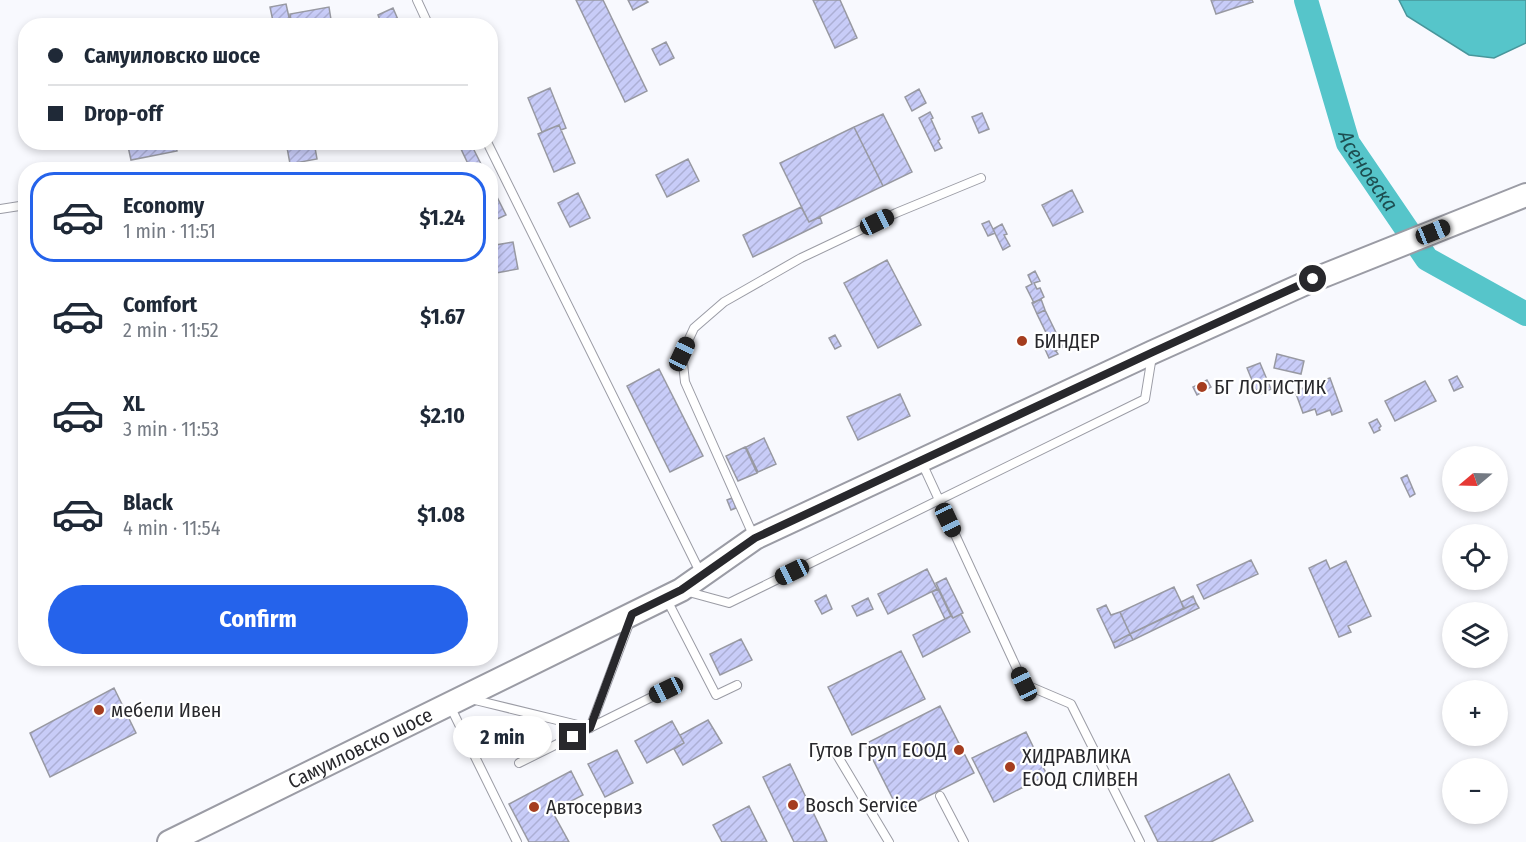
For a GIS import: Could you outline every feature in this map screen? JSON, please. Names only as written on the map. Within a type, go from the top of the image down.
[{"type":"street","name":"Самуиловско шосе","points":[[169,842],[673,594],[755,538],[1313,279],[1526,195]]},
{"type":"lane","points":[[417,0],[425,18]]},
{"type":"lane","points":[[498,164],[702,576]]},
{"type":"lane","points":[[755,538],[685,382],[682,354],[694,328],[724,302],[801,258],[896,213],[981,178]]},
{"type":"lane","points":[[0,209],[18,206]]},
{"type":"lane","points":[[673,594],[729,603],[1145,399],[1153,352]]},
{"type":"lane","points":[[920,461],[1024,684],[1071,704],[1140,842]]},
{"type":"lane","points":[[673,594],[716,695],[737,685]]},
{"type":"lane","points":[[590,728],[632,614]]},
{"type":"lane","points":[[519,763],[666,690]]},
{"type":"lane","points":[[457,701],[590,728]]},
{"type":"lane","points":[[457,701],[517,842]]},
{"type":"lane","points":[[837,755],[889,842]]},
{"type":"lane","points":[[940,796],[964,842]]},
{"type":"water","points":[[1399,0],[1526,0],[1526,43],[1494,58],[1469,55],[1407,16]]},
{"type":"building","points":[[576,0],[603,0],[647,91],[625,102]]},
{"type":"building","points":[[628,0],[646,0],[648,2],[633,10]]},
{"type":"building","points":[[813,0],[840,0],[857,38],[835,48]]},
{"type":"building","points":[[1211,0],[1252,0],[1253,2],[1216,14]]},
{"type":"building","points":[[286,4],[289,18],[272,18],[270,7]]},
{"type":"building","points":[[329,7],[331,18],[291,18],[290,14]]},
{"type":"building","points":[[393,8],[397,18],[379,18],[378,15]]},
{"type":"building","points":[[666,42],[674,58],[660,65],[652,49]]},
{"type":"building","points":[[550,88],[566,128],[561,130],[559,125],[542,132],[528,98]]},
{"type":"building","points":[[919,89],[926,103],[912,111],[905,97]]},
{"type":"building","points":[[930,112],[942,148],[935,151],[919,118]]},
{"type":"building","points":[[982,113],[989,129],[979,133],[972,117]]},
{"type":"building","points":[[883,114],[912,172],[883,186],[854,127]]},
{"type":"building","points":[[559,125],[575,163],[554,172],[538,134]]},
{"type":"building","points":[[854,127],[883,186],[809,222],[780,163]]},
{"type":"building","points":[[129,150],[177,151],[131,160]]},
{"type":"building","points":[[287,150],[315,150],[317,159],[290,162]]},
{"type":"building","points":[[461,150],[474,150],[480,162],[467,162]]},
{"type":"building","points":[[688,159],[699,181],[667,197],[656,175]]},
{"type":"building","points":[[1072,190],[1083,212],[1053,226],[1042,205]]},
{"type":"building","points":[[578,193],[590,218],[570,227],[558,203]]},
{"type":"building","points":[[498,199],[506,215],[498,219]]},
{"type":"building","points":[[801,207],[809,222],[820,217],[822,223],[753,257],[743,235]]},
{"type":"building","points":[[989,221],[995,233],[988,236],[982,224]]},
{"type":"building","points":[[1002,224],[1007,234],[1004,235],[1010,246],[1003,250],[993,229]]},
{"type":"building","points":[[513,242],[518,269],[498,273],[498,245]]},
{"type":"building","points":[[887,260],[921,325],[878,348],[844,283]]},
{"type":"building","points":[[1035,271],[1040,281],[1034,283],[1037,289],[1040,288],[1044,297],[1034,303],[1026,287],[1032,284],[1028,275]]},
{"type":"building","points":[[1041,299],[1045,310],[1037,314],[1032,303]]},
{"type":"building","points":[[1045,310],[1063,347],[1055,351],[1037,314]]},
{"type":"building","points":[[835,335],[841,346],[835,349],[829,338]]},
{"type":"building","points":[[1051,344],[1058,354],[1049,358],[1044,347]]},
{"type":"building","points":[[1277,354],[1304,361],[1301,374],[1274,368]]},
{"type":"building","points":[[1260,363],[1271,389],[1258,395],[1247,368]]},
{"type":"building","points":[[659,369],[703,456],[670,472],[627,386]]},
{"type":"building","points":[[1457,376],[1463,387],[1454,391],[1449,380]]},
{"type":"building","points":[[1330,378],[1342,411],[1332,415],[1330,410],[1317,415],[1315,409],[1303,413],[1295,391],[1306,387],[1308,392],[1320,387],[1318,382]]},
{"type":"building","name":"БГ ЛОГИСТИК","points":[[1207,380],[1211,387],[1197,395],[1193,387]]},
{"type":"building","points":[[1425,381],[1436,401],[1395,421],[1385,401]]},
{"type":"building","points":[[900,394],[910,416],[858,440],[847,417]]},
{"type":"building","points":[[1377,419],[1381,426],[1380,430],[1374,433],[1369,423]]},
{"type":"building","points":[[764,438],[776,464],[758,472],[746,447]]},
{"type":"building","points":[[745,447],[757,473],[738,481],[726,456]]},
{"type":"building","points":[[1407,475],[1415,494],[1410,497],[1401,478]]},
{"type":"building","points":[[732,498],[736,508],[731,510],[727,500]]},
{"type":"building","points":[[1251,560],[1258,574],[1204,599],[1197,585]]},
{"type":"building","points":[[1326,560],[1330,569],[1346,561],[1371,616],[1348,626],[1351,632],[1339,637],[1309,568]]},
{"type":"building","points":[[927,569],[937,589],[888,614],[878,594]]},
{"type":"building","points":[[946,578],[963,613],[953,618],[936,583]]},
{"type":"building","points":[[1174,587],[1184,608],[1130,634],[1120,612]]},
{"type":"building","points":[[938,589],[951,616],[945,619],[932,592]]},
{"type":"building","points":[[826,595],[832,609],[822,614],[815,601]]},
{"type":"building","points":[[1193,596],[1196,603],[1184,609],[1181,602]]},
{"type":"building","points":[[868,598],[873,609],[857,616],[852,606]]},
{"type":"building","points":[[1196,603],[1199,608],[1133,640],[1130,634]]},
{"type":"building","points":[[1106,605],[1111,615],[1120,612],[1130,634],[1113,643],[1097,609]]},
{"type":"building","points":[[961,614],[970,632],[923,657],[913,635],[951,616],[953,618]]},
{"type":"building","points":[[1130,634],[1133,640],[1115,648],[1113,643]]},
{"type":"building","points":[[741,639],[752,660],[720,675],[710,654]]},
{"type":"building","points":[[901,651],[925,699],[852,735],[828,687]]},
{"type":"building","name":"мебели Ивен","points":[[114,688],[136,733],[50,777],[30,733]]},
{"type":"building","points":[[940,706],[974,773],[899,811],[865,744]]},
{"type":"building","points":[[708,720],[722,743],[683,765],[674,749],[684,743],[680,735]]},
{"type":"building","points":[[672,721],[684,743],[647,763],[635,741]]},
{"type":"building","name":"ХИДРАВЛИКА ЕООД СЛИВЕН","points":[[1026,732],[1047,775],[994,802],[972,758]]},
{"type":"building","points":[[617,750],[633,783],[605,797],[588,764]]},
{"type":"building","name":"Bosch Service","points":[[790,764],[827,842],[794,842],[763,777]]},
{"type":"building","name":"Автосервиз","points":[[571,771],[583,795],[552,811],[569,842],[529,842],[509,804]]},
{"type":"building","points":[[1229,774],[1253,821],[1211,842],[1158,842],[1145,816]]},
{"type":"building","points":[[749,806],[767,842],[722,842],[713,825]]},
{"type":"waterway","name":"Асеновска","points":[[1306,0],[1348,143],[1427,259],[1526,314]]},
{"type":"place","name":"БИНДЕР","points":[[1022,341]]},
{"type":"place","name":"БГ ЛОГИСТИК","points":[[1202,387]]},
{"type":"place","name":"мебели Ивен","points":[[99,710]]},
{"type":"place","name":"Гутов Груп ЕООД","points":[[959,750]]},
{"type":"place","name":"ХИДРАВЛИКА ЕООД СЛИВЕН","points":[[1010,767]]},
{"type":"place","name":"Bosch Service","points":[[793,805]]},
{"type":"place","name":"Автосервиз","points":[[534,807]]},
{"type":"route","points":[[573,737],[590,728],[632,614],[681,590],[755,538],[1313,279]]}]
